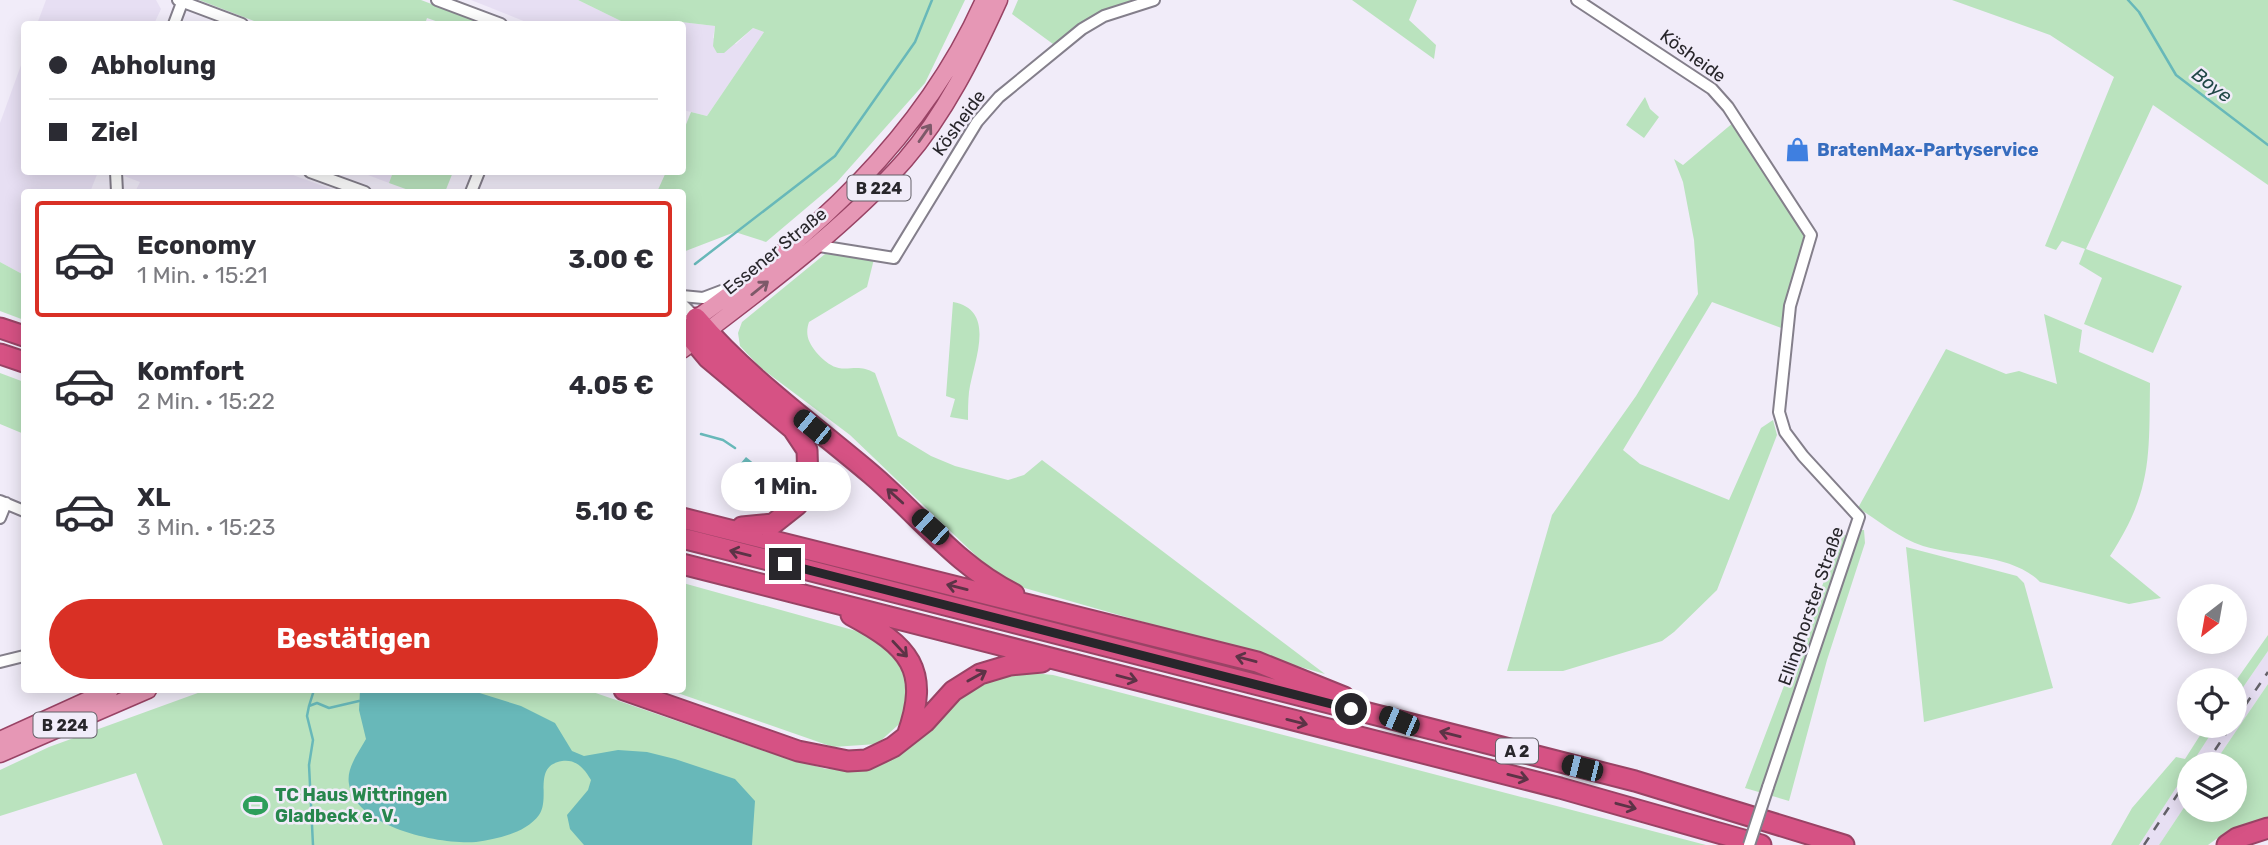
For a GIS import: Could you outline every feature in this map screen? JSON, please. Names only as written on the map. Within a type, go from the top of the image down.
[{"type":"highway","points":[[0,328],[21,335]]},
{"type":"highway","points":[[686,517],[745,527],[773,523],[797,505],[808,482],[809,470],[807,450],[793,429],[727,376],[692,334]]},
{"type":"highway","points":[[692,334],[759,383],[872,475],[966,563],[997,585],[1047,609]]},
{"type":"highway","points":[[0,354],[21,361]]},
{"type":"highway","points":[[686,517],[1257,662],[1399,721]]},
{"type":"highway","name":"A 2","points":[[686,539],[1634,781],[1844,845]]},
{"type":"highway","name":"A 2","points":[[686,565],[1560,788],[1761,845]]},
{"type":"highway","points":[[822,600],[883,633],[901,647],[911,662],[918,694],[907,736]]},
{"type":"highway","points":[[633,693],[825,759],[866,760],[883,753],[907,736],[925,722],[953,691],[980,674],[1010,665],[1061,661]]},
{"type":"highway","points":[[2227,845],[2237,838],[2268,828]]},
{"type":"highway","points":[[2249,845],[2268,839]]},
{"type":"main road","name":"Essener Straße","points":[[692,334],[747,280],[820,221],[892,146],[945,75],[984,0]]},
{"type":"main road","name":"Essener Straße","points":[[692,334],[814,245],[868,200],[907,158],[939,113],[978,47],[999,0]]},
{"type":"main road","name":"B 224","points":[[0,740],[103,693]]},
{"type":"main road","name":"B 224","points":[[0,754],[141,693]]},
{"type":"street","points":[[437,0],[493,21]]},
{"type":"street","name":"Kösheide","points":[[814,245],[894,258],[977,122],[999,97],[1082,30],[1104,16],[1154,0]]},
{"type":"street","name":"Kösheide","points":[[1577,0],[1712,89],[1728,107],[1811,235]]},
{"type":"street","points":[[175,21],[181,1],[234,21]]},
{"type":"street","points":[[318,175],[357,189]]},
{"type":"street","name":"Ellinghorster Straße","points":[[1749,845],[1859,517],[1803,456],[1785,432],[1779,412],[1790,306],[1811,235]]},
{"type":"street","points":[[686,296],[703,298],[747,280]]},
{"type":"street","points":[[686,315],[692,334]]},
{"type":"street","points":[[0,518],[3,502],[21,509]]},
{"type":"street","points":[[0,662],[21,657]]},
{"type":"shaded area","points":[[46,0],[156,0],[161,9],[155,21],[38,21]]},
{"type":"shaded area","points":[[471,0],[578,0],[621,21],[524,21]]},
{"type":"shaded area","points":[[686,23],[715,26],[713,38],[736,44],[753,28],[764,32],[707,116],[686,111]]},
{"type":"shaded area","points":[[21,65],[21,175],[97,175],[91,189],[21,189],[21,273],[0,262],[0,123]]},
{"type":"shaded area","points":[[293,175],[331,189],[136,189],[140,182],[124,176]]},
{"type":"shaded area","points":[[368,175],[392,175],[389,183]]},
{"type":"shaded area","points":[[2268,651],[2268,684],[2247,715],[2247,682]]},
{"type":"shaded area","points":[[2208,738],[2231,738],[2222,752],[2199,752]]},
{"type":"shaded area","points":[[2177,786],[2177,818],[2159,845],[2139,845]]},
{"type":"green space","points":[[199,0],[421,0],[476,21],[436,21],[427,18],[426,21],[254,21]]},
{"type":"green space","points":[[578,0],[965,0],[925,83],[837,182],[766,242],[735,232],[686,251],[686,189],[658,189],[665,175],[686,175],[686,124],[691,112],[707,116],[764,32],[753,28],[724,53],[717,53],[713,46],[715,26],[686,21],[621,21]]},
{"type":"green space","points":[[1018,0],[1139,0],[1103,11],[1053,44],[1012,14]]},
{"type":"green space","points":[[1352,0],[1417,0],[1409,20],[1436,45],[1434,59]]},
{"type":"green space","points":[[1952,0],[2268,0],[2268,185],[2153,105],[2086,249],[2182,286],[2153,353],[2084,324],[2102,278],[2079,264],[2085,249],[2062,241],[2056,250],[2045,246],[2114,77],[2050,35]]},
{"type":"green space","points":[[1645,97],[1650,109],[1659,117],[1644,138],[1626,125]]},
{"type":"green space","points":[[1734,122],[1805,236],[1784,329],[1712,302],[1623,450],[1640,464],[1729,500],[1761,428],[1773,420],[1777,435],[1717,590],[1662,641],[1563,671],[1507,671],[1552,515],[1636,396],[1698,294],[1694,240],[1683,182],[1674,159],[1683,165]]},
{"type":"green space","points":[[392,175],[452,175],[446,189],[406,189],[389,183]]},
{"type":"green space","points":[[825,254],[874,259],[867,287],[809,322],[809,341],[816,352],[833,366],[867,369],[875,373],[898,436],[931,456],[955,466],[1008,480],[1024,475],[1042,460],[1325,674],[1021,587],[992,571],[850,435],[761,368],[740,346],[738,333],[742,322]]},
{"type":"green space","points":[[0,262],[21,273],[21,319],[0,311]]},
{"type":"green space","points":[[953,302],[967,307],[975,315],[979,326],[978,353],[969,392],[968,420],[950,417],[955,399],[946,396]]},
{"type":"green space","points":[[2044,314],[2082,330],[2079,352],[2150,383],[2148,454],[2141,492],[2124,533],[2110,556],[2161,598],[2129,604],[2040,582],[2029,573],[2001,561],[1937,550],[1914,543],[1858,508],[1946,349],[2006,374],[2019,371],[2057,384]]},
{"type":"green space","points":[[0,373],[21,381],[21,433],[0,424]]},
{"type":"green space","points":[[1858,530],[1864,530],[1865,543],[1827,660],[1789,801],[1745,788],[1842,534],[1855,538]]},
{"type":"green space","points":[[1906,547],[2017,576],[2024,583],[2053,688],[1924,722]]},
{"type":"green space","points":[[686,584],[860,632],[887,649],[912,683],[907,717],[877,744],[833,747],[678,693],[686,693]]},
{"type":"green space","points":[[2268,635],[2268,651],[2247,682],[2247,668],[2245,668]]},
{"type":"green space","points":[[1013,671],[1053,675],[1706,845],[163,845],[136,773],[0,816],[0,770],[49,747],[198,693],[596,693],[764,751],[826,769],[855,770],[885,762],[908,748],[958,697],[983,680]]},
{"type":"green space","points":[[2268,684],[2268,818],[2230,829],[2208,845],[2159,845],[2177,818],[2177,822],[2247,822],[2247,752],[2222,752],[2231,738],[2247,738],[2247,715]]},
{"type":"green space","points":[[2198,738],[2208,738],[2199,752],[2189,752]]},
{"type":"green space","points":[[2176,757],[2177,786],[2139,845],[2111,845],[2132,808]]},
{"type":"water","points":[[746,457],[756,465],[739,485],[729,477]]},
{"type":"water","points":[[360,693],[480,693],[521,706],[555,723],[572,751],[584,756],[618,750],[647,752],[735,779],[755,801],[752,845],[584,845],[570,829],[567,815],[588,790],[591,780],[579,765],[571,761],[553,764],[547,769],[539,815],[519,831],[493,839],[460,842],[401,830],[366,812],[355,799],[349,784],[351,766],[366,739],[359,710]]},
{"type":"waterway","points":[[695,264],[835,156],[915,42],[932,0]]},
{"type":"waterway","name":"Boye","points":[[2128,0],[2139,12],[2176,75],[2268,145]]},
{"type":"waterway","points":[[701,434],[723,440],[735,448]]},
{"type":"waterway","points":[[309,706],[313,693]]},
{"type":"waterway","points":[[313,845],[309,765],[313,740],[307,716],[309,706],[317,703],[329,708],[359,701]]},
{"type":"railway","points":[[2247,703],[2268,672]]},
{"type":"railway","points":[[2214,752],[2223,738]]},
{"type":"railway","points":[[2144,845],[2177,795]]},
{"type":"place","name":"BratenMax-Partyservice","points":[[1797,150]]},
{"type":"place","name":"TC Haus Wittringen Gladbeck e. V.","points":[[255,805]]},
{"type":"route","points":[[785,564],[1351,709]]}]
